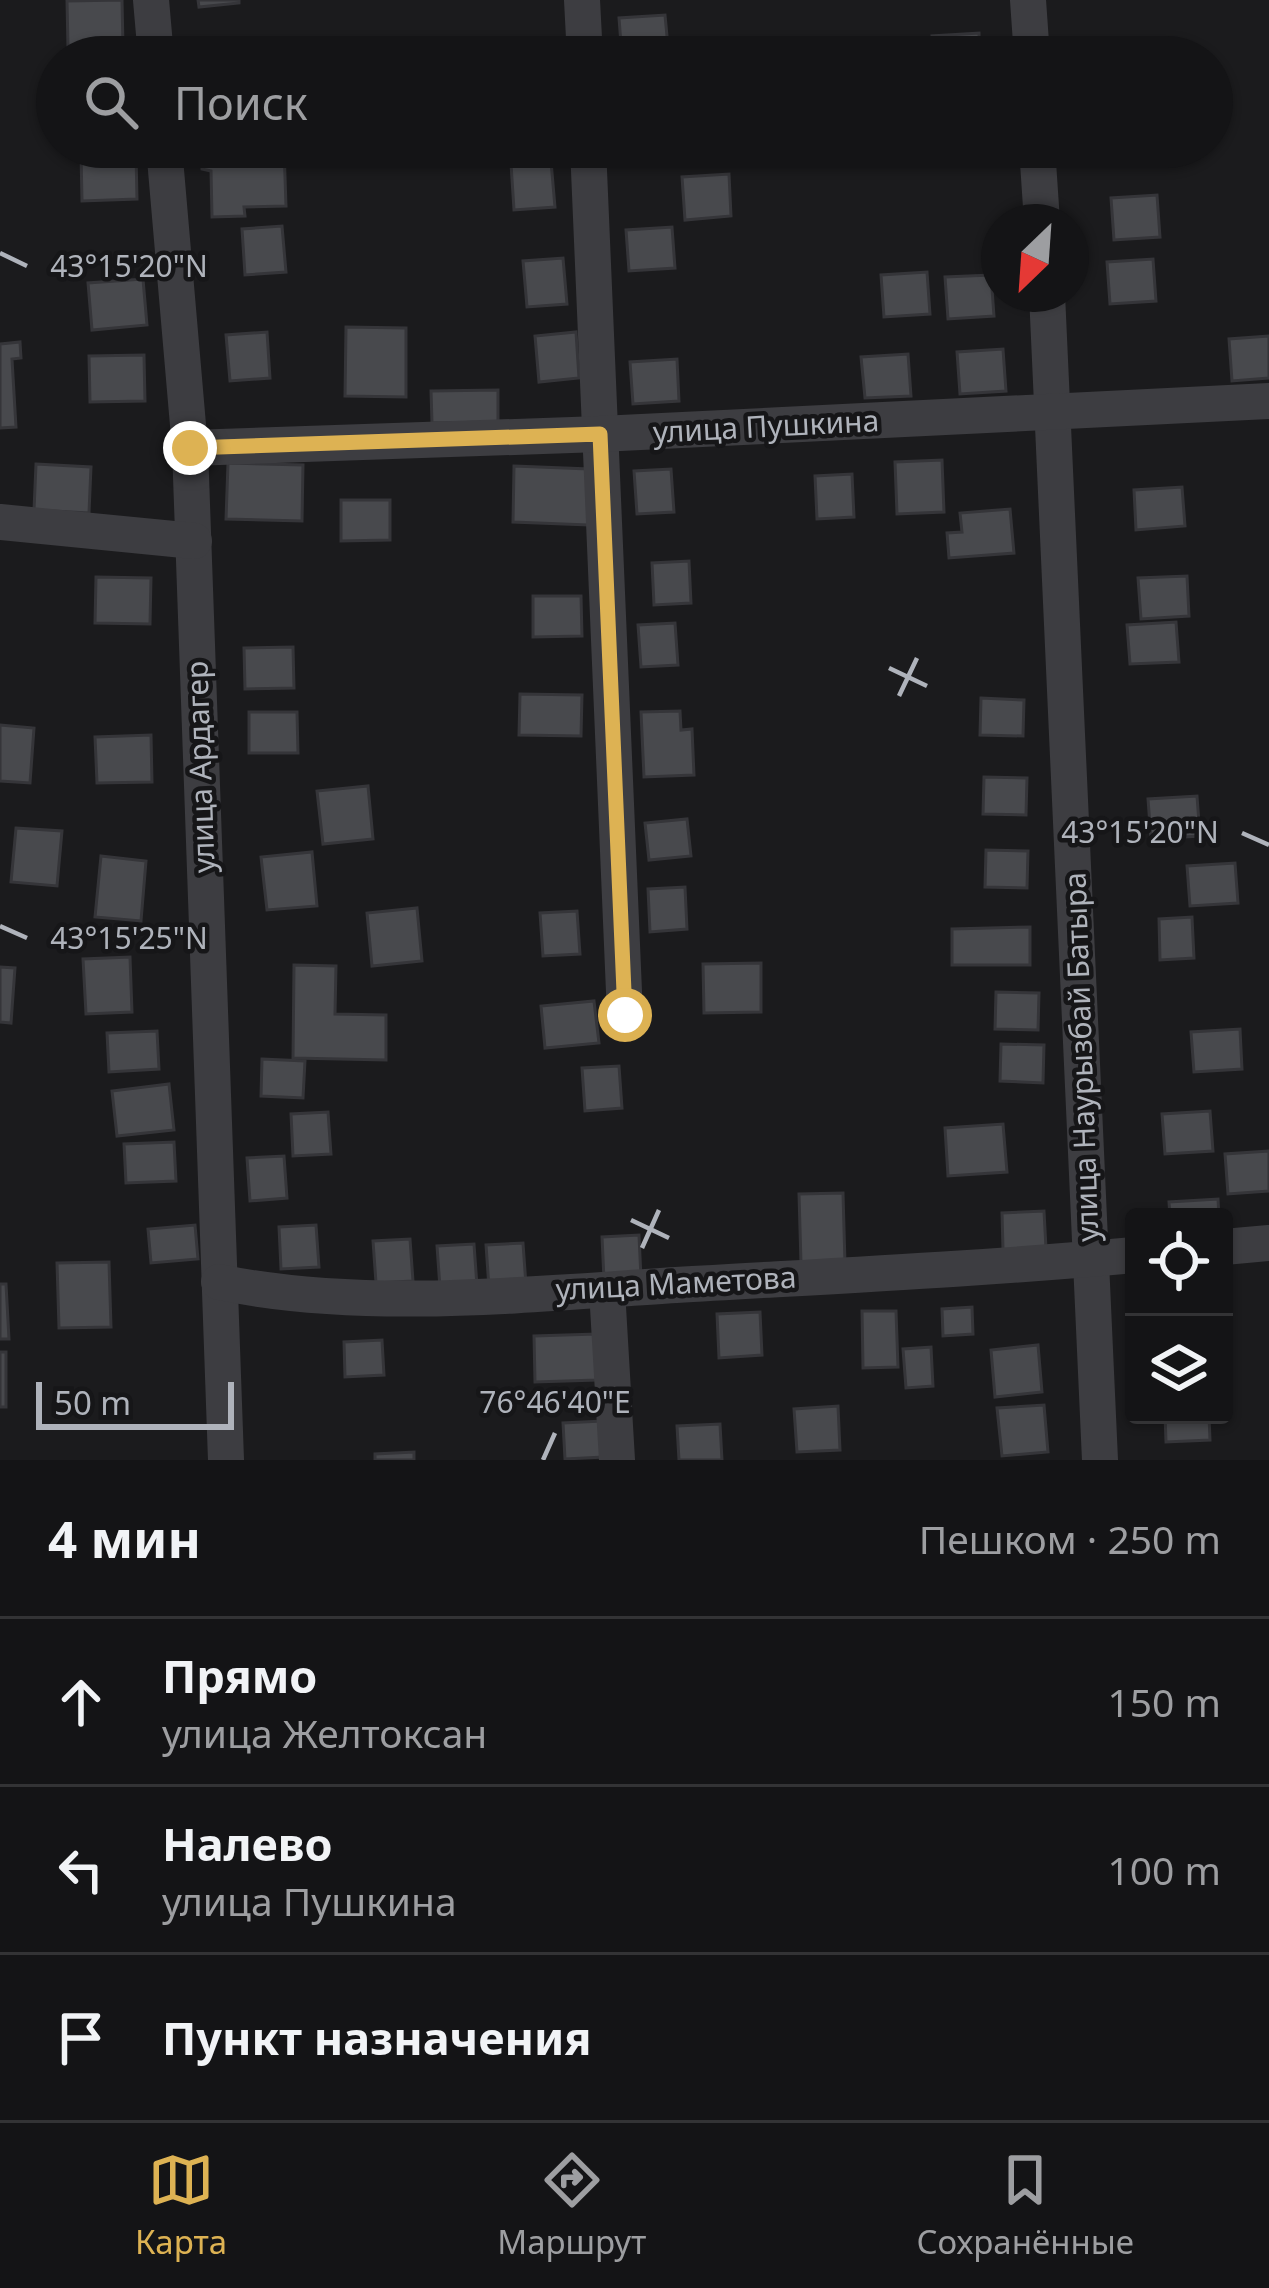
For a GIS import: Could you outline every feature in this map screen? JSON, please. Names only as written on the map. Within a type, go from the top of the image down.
[{"type":"street","points":[[151,0],[154,36]]},
{"type":"street","points":[[582,0],[584,36]]},
{"type":"street","points":[[1028,0],[1031,36]]},
{"type":"street","name":"улица Ардагер","points":[[166,168],[190,448],[226,1460]]},
{"type":"street","points":[[589,168],[625,1015]]},
{"type":"street","points":[[1038,168],[1041,204]]},
{"type":"street","name":"улица Наурызбай Батыра","points":[[1047,312],[1100,1460]]},
{"type":"street","name":"улица Пушкина","points":[[190,448],[600,434],[1269,401]]},
{"type":"street","points":[[0,522],[194,542]]},
{"type":"street","points":[[1233,1246],[1269,1243]]},
{"type":"street","name":"улица Маметова","points":[[219,1282],[278,1294],[383,1298],[607,1289],[1125,1256]]},
{"type":"street","points":[[607,1289],[616,1460]]},
{"type":"building","points":[[122,0],[123,36],[68,36],[67,1]]},
{"type":"building","points":[[198,0],[239,0],[239,3],[199,7]]},
{"type":"building","points":[[665,15],[667,36],[620,36],[619,18]]},
{"type":"building","points":[[81,168],[136,168],[137,199],[82,201]]},
{"type":"building","points":[[285,168],[286,206],[244,207],[245,216],[212,217],[211,171],[202,169]]},
{"type":"building","points":[[511,168],[552,168],[555,207],[514,210]]},
{"type":"building","points":[[729,174],[731,216],[685,220],[682,177]]},
{"type":"building","points":[[1157,195],[1160,237],[1114,240],[1111,198]]},
{"type":"building","points":[[282,226],[286,272],[245,275],[242,229]]},
{"type":"building","points":[[672,227],[675,268],[629,271],[626,230]]},
{"type":"building","points":[[563,258],[567,304],[527,307],[523,261]]},
{"type":"building","points":[[1153,259],[1156,301],[1110,304],[1107,262]]},
{"type":"building","points":[[927,272],[930,314],[884,317],[881,275]]},
{"type":"building","points":[[981,275],[981,312],[994,312],[994,316],[948,319],[945,277]]},
{"type":"building","points":[[143,279],[147,325],[92,330],[88,283]]},
{"type":"building","points":[[346,327],[406,328],[406,397],[345,396]]},
{"type":"building","points":[[267,332],[270,378],[230,381],[226,335]]},
{"type":"building","points":[[576,332],[579,378],[539,382],[535,336]]},
{"type":"building","points":[[1269,336],[1269,378],[1232,381],[1229,339]]},
{"type":"building","points":[[20,342],[21,358],[12,359],[16,427],[0,428],[0,344]]},
{"type":"building","points":[[1003,349],[1006,391],[960,394],[957,352]]},
{"type":"building","points":[[908,354],[911,396],[865,398],[861,357]]},
{"type":"building","points":[[144,355],[145,401],[90,402],[89,356]]},
{"type":"building","points":[[677,359],[679,401],[633,404],[630,362]]},
{"type":"building","points":[[498,390],[498,422],[432,423],[431,391]]},
{"type":"building","points":[[942,460],[944,512],[897,514],[895,462]]},
{"type":"building","points":[[228,463],[303,465],[302,521],[226,519]]},
{"type":"building","points":[[36,464],[91,467],[89,513],[34,510]]},
{"type":"building","points":[[514,466],[589,469],[588,525],[513,522]]},
{"type":"building","points":[[671,469],[674,512],[637,514],[634,471]]},
{"type":"building","points":[[852,474],[854,517],[817,519],[815,476]]},
{"type":"building","points":[[1182,487],[1185,526],[1136,530],[1134,490]]},
{"type":"building","points":[[341,500],[390,500],[390,540],[341,541]]},
{"type":"building","points":[[1010,509],[1014,553],[949,558],[947,533],[962,532],[960,513]]},
{"type":"building","points":[[689,561],[691,603],[654,605],[652,563]]},
{"type":"building","points":[[1187,576],[1189,616],[1141,619],[1138,578]]},
{"type":"building","points":[[96,577],[151,578],[150,624],[95,623]]},
{"type":"building","points":[[533,596],[581,596],[582,636],[533,637]]},
{"type":"building","points":[[1176,622],[1179,662],[1130,664],[1127,625]]},
{"type":"building","points":[[675,623],[678,665],[641,667],[638,625]]},
{"type":"building","points":[[293,647],[294,688],[245,689],[244,648]]},
{"type":"building","points":[[520,694],[582,695],[581,736],[519,735]]},
{"type":"building","points":[[981,698],[1024,700],[1023,736],[980,735]]},
{"type":"building","points":[[680,711],[681,730],[692,729],[694,775],[644,777],[641,712]]},
{"type":"building","points":[[249,712],[297,712],[298,753],[249,753]]},
{"type":"building","points":[[0,725],[34,728],[30,783],[0,781]]},
{"type":"building","points":[[151,735],[152,782],[97,783],[95,737]]},
{"type":"building","points":[[984,777],[1027,778],[1026,815],[983,814]]},
{"type":"building","points":[[368,786],[373,839],[323,844],[317,791]]},
{"type":"building","points":[[1197,796],[1200,836],[1151,839],[1148,799]]},
{"type":"building","points":[[687,819],[691,856],[649,860],[645,823]]},
{"type":"building","points":[[16,828],[62,831],[57,886],[11,882]]},
{"type":"building","points":[[986,850],[1028,851],[1027,888],[985,887]]},
{"type":"building","points":[[312,852],[317,906],[267,910],[261,857]]},
{"type":"building","points":[[101,856],[146,861],[141,921],[95,917]]},
{"type":"building","points":[[1235,863],[1238,903],[1190,906],[1187,866]]},
{"type":"building","points":[[685,887],[687,929],[650,932],[648,889]]},
{"type":"building","points":[[417,908],[422,961],[372,966],[367,913]]},
{"type":"building","points":[[577,911],[580,954],[543,956],[540,913]]},
{"type":"building","points":[[1192,917],[1194,958],[1160,960],[1159,919]]},
{"type":"building","points":[[1030,927],[1030,965],[952,965],[952,929]]},
{"type":"building","points":[[130,957],[132,1012],[86,1014],[83,959]]},
{"type":"building","points":[[761,963],[761,1012],[704,1013],[703,964]]},
{"type":"building","points":[[294,965],[336,966],[335,1014],[386,1015],[386,1060],[293,1058]]},
{"type":"building","points":[[0,967],[15,968],[11,1023],[0,1022]]},
{"type":"building","points":[[996,992],[1039,993],[1038,1030],[995,1029]]},
{"type":"building","points":[[594,1001],[599,1043],[545,1048],[541,1006]]},
{"type":"building","points":[[1240,1029],[1242,1069],[1194,1072],[1191,1032]]},
{"type":"building","points":[[157,1031],[159,1069],[109,1072],[107,1033]]},
{"type":"building","points":[[1001,1044],[1044,1045],[1043,1083],[1000,1081]]},
{"type":"building","points":[[262,1059],[305,1061],[303,1098],[261,1096]]},
{"type":"building","points":[[619,1066],[622,1108],[585,1111],[582,1068]]},
{"type":"building","points":[[169,1084],[174,1130],[117,1136],[112,1091]]},
{"type":"building","points":[[1210,1111],[1213,1151],[1165,1154],[1162,1114]]},
{"type":"building","points":[[328,1112],[331,1154],[293,1156],[291,1114]]},
{"type":"building","points":[[1003,1124],[1007,1172],[948,1176],[945,1128]]},
{"type":"building","points":[[174,1142],[176,1181],[126,1183],[124,1144]]},
{"type":"building","points":[[1269,1151],[1269,1191],[1228,1194],[1225,1154]]},
{"type":"building","points":[[284,1156],[287,1198],[250,1201],[247,1158]]},
{"type":"building","points":[[843,1193],[845,1263],[801,1264],[799,1194]]},
{"type":"building","points":[[1218,1199],[1218,1208],[1169,1208],[1169,1202]]},
{"type":"building","points":[[1044,1211],[1046,1248],[1003,1250],[1002,1213]]},
{"type":"building","points":[[195,1225],[198,1259],[151,1263],[148,1229]]},
{"type":"building","points":[[316,1225],[319,1267],[281,1269],[279,1227]]},
{"type":"building","points":[[639,1235],[641,1278],[604,1280],[602,1237]]},
{"type":"building","points":[[410,1239],[413,1281],[376,1283],[373,1241]]},
{"type":"building","points":[[523,1243],[526,1285],[489,1288],[486,1245]]},
{"type":"building","points":[[474,1244],[477,1286],[440,1288],[437,1246]]},
{"type":"building","points":[[109,1262],[111,1327],[59,1328],[57,1263]]},
{"type":"building","points":[[0,1284],[6,1284],[9,1339],[0,1339]]},
{"type":"building","points":[[972,1307],[973,1334],[943,1336],[942,1309]]},
{"type":"building","points":[[862,1311],[896,1311],[898,1367],[863,1368]]},
{"type":"building","points":[[760,1312],[762,1355],[719,1358],[717,1314]]},
{"type":"building","points":[[596,1334],[597,1380],[535,1382],[534,1336]]},
{"type":"building","points":[[382,1340],[384,1375],[345,1377],[344,1342]]},
{"type":"building","points":[[1038,1345],[1042,1392],[995,1397],[991,1350]]},
{"type":"building","points":[[931,1347],[933,1386],[906,1388],[903,1349]]},
{"type":"building","points":[[0,1352],[6,1352],[6,1407],[0,1407]]},
{"type":"building","points":[[1044,1405],[1048,1452],[1002,1456],[997,1408]]},
{"type":"building","points":[[838,1406],[840,1450],[797,1452],[794,1409]]},
{"type":"building","points":[[602,1421],[604,1457],[565,1459],[563,1423]]},
{"type":"building","points":[[720,1424],[722,1460],[679,1460],[677,1426]]},
{"type":"building","points":[[1165,1424],[1209,1424],[1210,1440],[1166,1442]]},
{"type":"building","points":[[414,1452],[414,1460],[375,1460],[375,1454]]},
{"type":"route","points":[[190,448],[600,434],[625,1015]]}]
